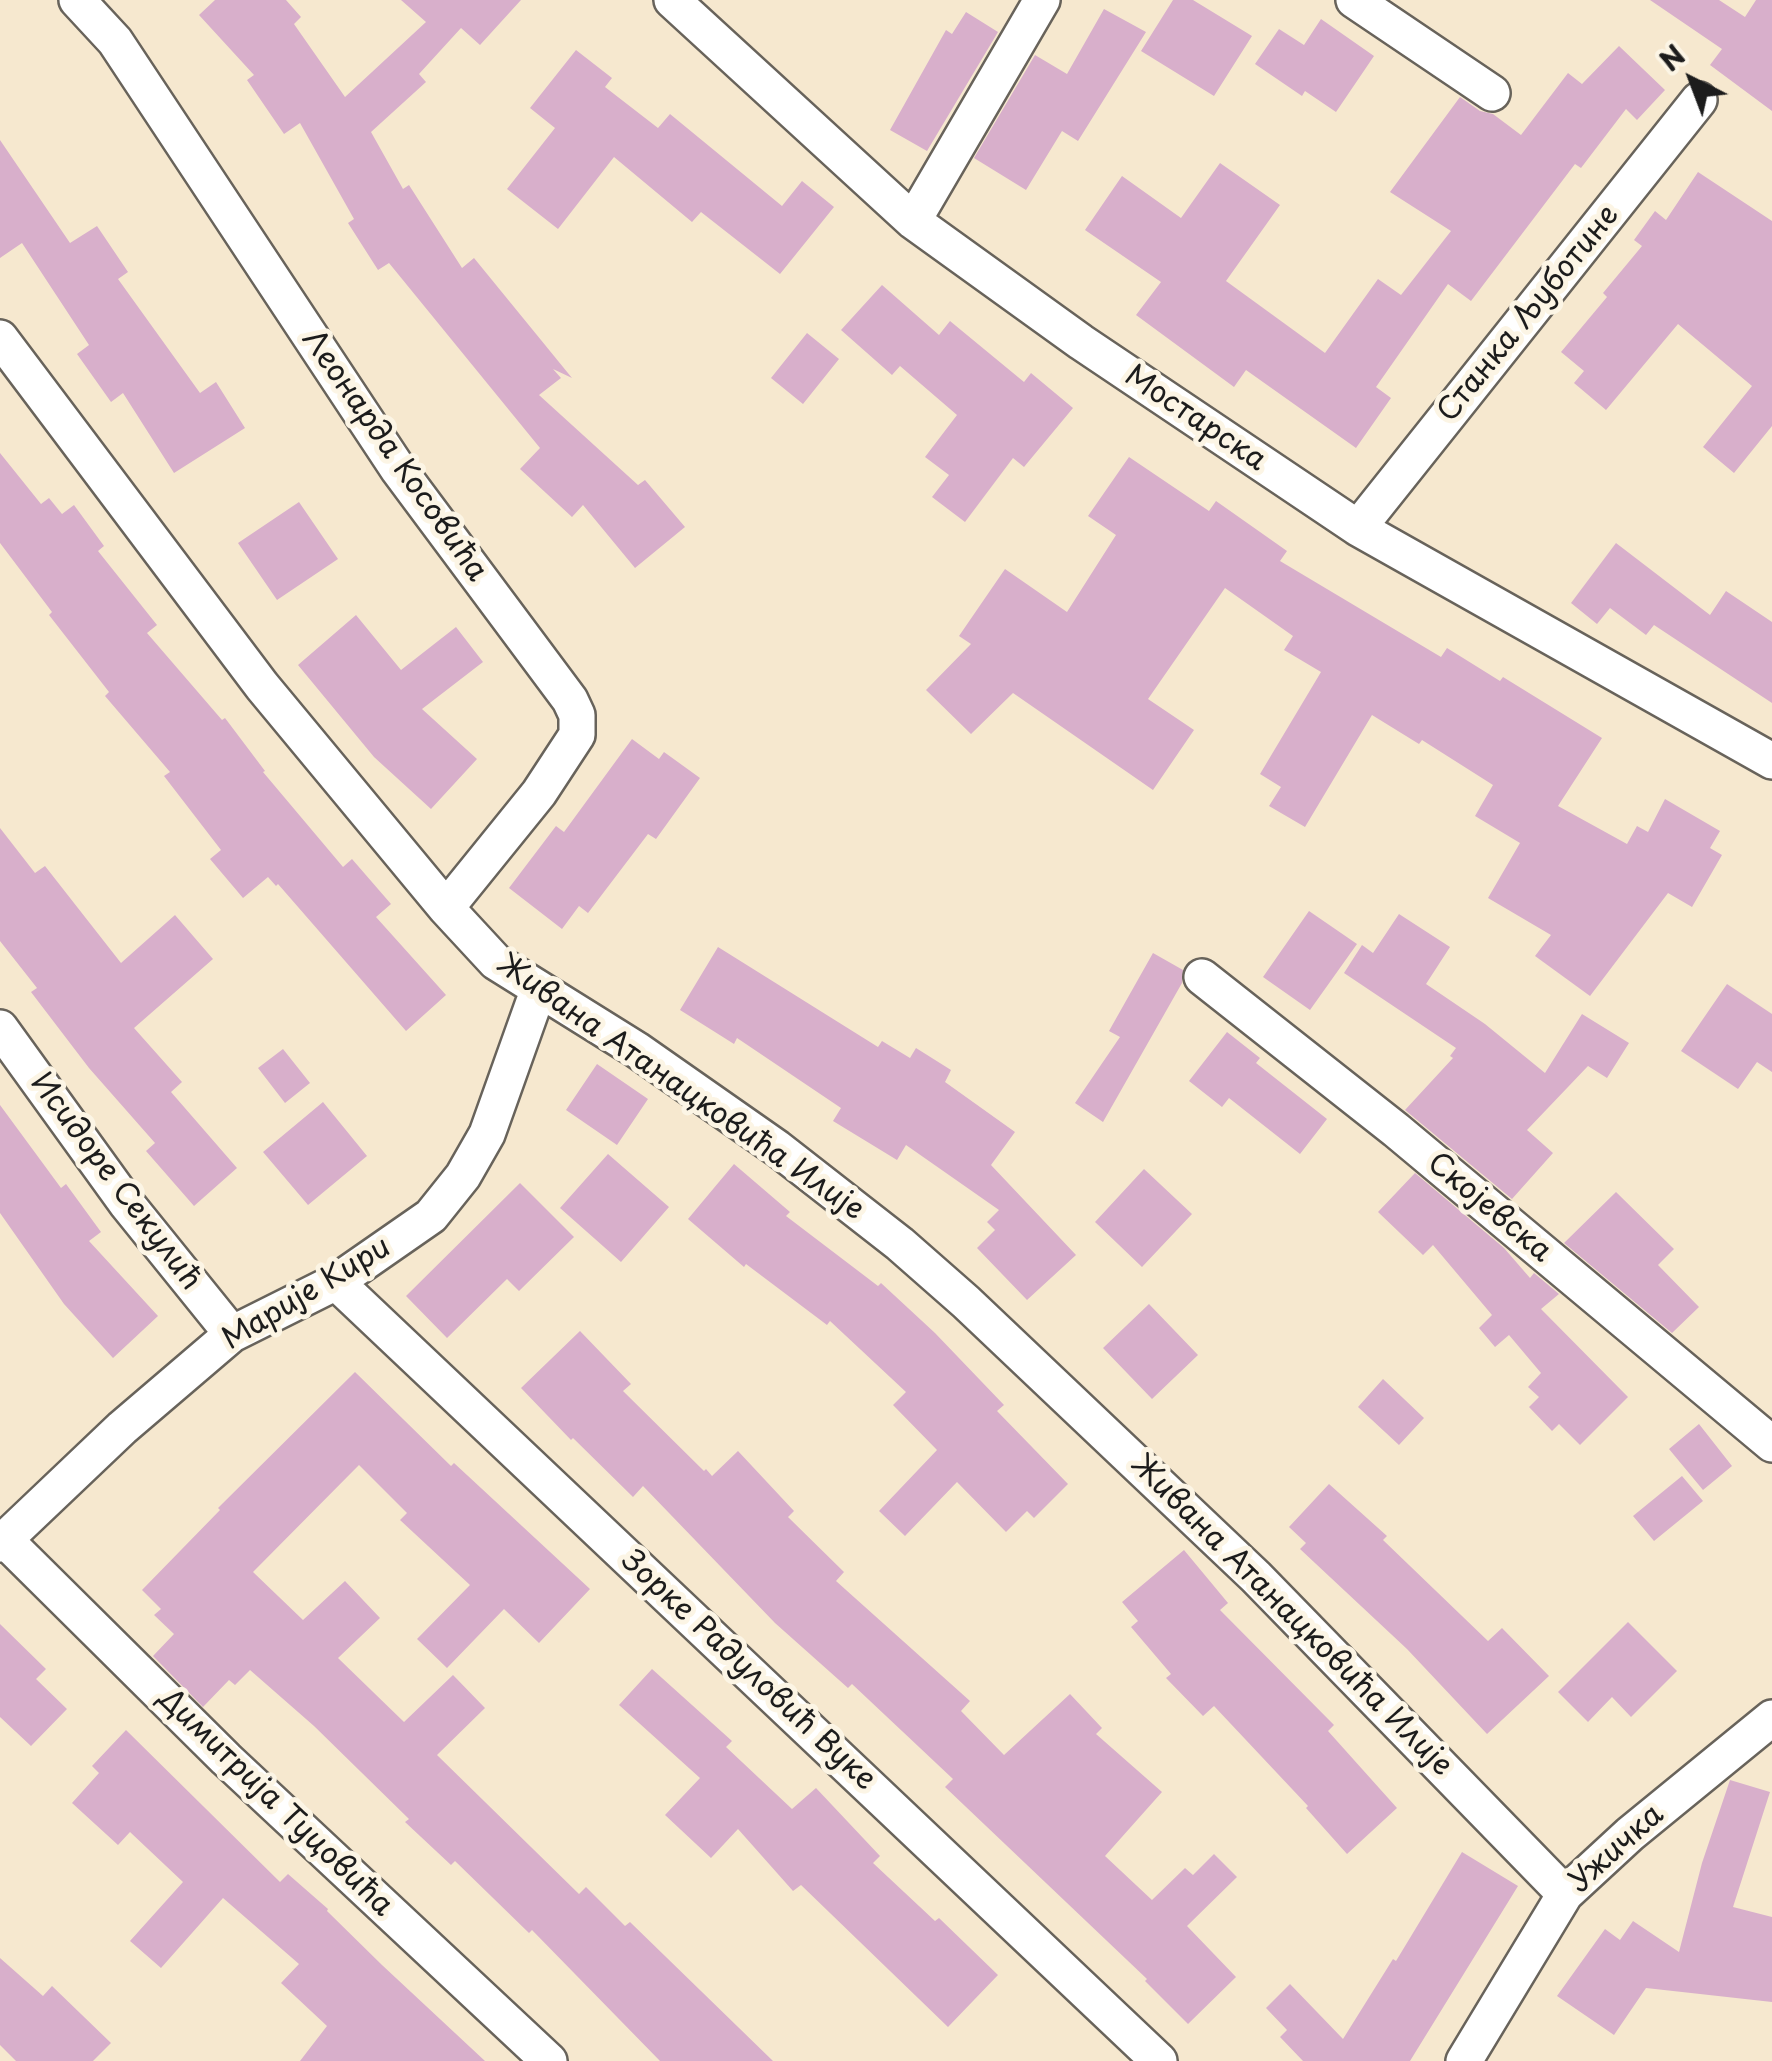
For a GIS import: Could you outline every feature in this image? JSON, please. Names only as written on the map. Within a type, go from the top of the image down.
[{"type":"street","name":"Леонарда Косовића","points":[[78,0],[114,41],[398,469],[570,700],[577,715],[577,735],[539,794],[446,908]]},
{"type":"street","name":"Мостарска","points":[[672,0],[913,221],[1081,342],[1358,528],[1772,761]]},
{"type":"street","points":[[913,221],[1042,0]]},
{"type":"street","points":[[1354,0],[1492,94]]},
{"type":"street","name":"Станка Љуботине","points":[[1358,528],[1699,100]]},
{"type":"street","name":"Живана Атанацковића Илије","points":[[0,338],[262,686],[446,908],[496,962],[637,1050],[777,1148],[940,1279],[1256,1577],[1565,1894]]},
{"type":"street","name":"Скојевска","points":[[1202,977],[1396,1130],[1772,1444]]},
{"type":"street","name":"Марије Кири","points":[[2,1542],[122,1428],[232,1334],[336,1282],[431,1216],[463,1176],[486,1134],[538,991]]},
{"type":"street","name":"Исидоре Секулић","points":[[0,1028],[127,1204],[232,1334]]},
{"type":"street","name":"Зорке Радуловић Вуке","points":[[336,1282],[1159,2061]]},
{"type":"street","name":"Димитрија Туцовића","points":[[2,1542],[226,1760],[549,2061]]},
{"type":"street","name":"Ужичка","points":[[1464,2061],[1565,1894],[1630,1834],[1772,1718]]},
{"type":"building","points":[[215,0],[286,0],[301,17],[294,24],[345,97],[426,22],[401,0],[521,0],[480,45],[461,28],[419,74],[426,82],[371,132],[403,189],[409,185],[462,268],[474,258],[572,378],[553,369],[561,378],[539,395],[638,485],[645,480],[685,527],[635,568],[583,505],[572,517],[520,469],[540,448],[389,263],[378,270],[348,223],[354,219],[300,123],[284,134],[247,80],[254,75],[199,15]]},
{"type":"building","points":[[1173,0],[1193,0],[1252,36],[1214,96],[1141,51]]},
{"type":"building","points":[[1650,0],[1719,0],[1745,17],[1756,0],[1772,0],[1772,111],[1710,65],[1722,49]]},
{"type":"building","points":[[1104,9],[1146,32],[1078,141],[1062,131],[1026,190],[974,158],[1035,55],[1067,74]]},
{"type":"building","points":[[966,12],[998,32],[927,151],[890,130],[946,30],[952,34]]},
{"type":"building","points":[[1321,19],[1374,56],[1336,112],[1305,91],[1302,96],[1255,64],[1279,29],[1304,45]]},
{"type":"building","points":[[1619,46],[1665,90],[1637,120],[1626,109],[1581,168],[1575,164],[1471,301],[1448,284],[1376,387],[1391,398],[1356,448],[1246,370],[1234,387],[1136,315],[1161,282],[1085,230],[1122,176],[1181,218],[1220,163],[1280,205],[1226,281],[1325,353],[1378,279],[1401,295],[1451,231],[1390,192],[1460,97],[1480,111],[1493,114],[1521,135],[1568,73],[1582,84]]},
{"type":"building","points":[[576,50],[612,78],[605,87],[658,128],[670,114],[782,206],[802,181],[834,207],[780,274],[701,212],[692,222],[614,157],[558,229],[507,189],[555,128],[530,108]]},
{"type":"building","points":[[0,140],[70,243],[97,226],[128,272],[118,279],[200,393],[216,382],[245,428],[174,473],[123,393],[111,402],[77,354],[89,345],[22,243],[0,258]]},
{"type":"building","points":[[1698,172],[1772,221],[1772,426],[1734,473],[1703,447],[1752,386],[1678,324],[1606,410],[1574,383],[1584,371],[1561,352],[1607,297],[1603,293],[1642,246],[1634,240],[1655,211],[1666,220]]},
{"type":"building","points":[[882,285],[939,335],[950,321],[1024,382],[1031,373],[1073,408],[1024,467],[1013,458],[965,522],[932,497],[949,475],[925,457],[957,415],[900,366],[892,375],[841,330]]},
{"type":"building","points":[[807,333],[839,359],[803,404],[771,378]]},
{"type":"building","points":[[0,453],[41,504],[49,498],[62,514],[74,505],[104,546],[98,551],[157,625],[147,633],[222,720],[225,718],[263,772],[343,867],[352,859],[391,904],[376,917],[446,995],[406,1031],[278,884],[268,877],[243,898],[210,859],[221,850],[164,776],[170,772],[105,696],[109,692],[0,543]]},
{"type":"building","points":[[1129,457],[1209,511],[1216,501],[1287,551],[1280,561],[1441,657],[1447,648],[1500,681],[1503,677],[1602,738],[1558,806],[1627,844],[1637,826],[1648,832],[1665,799],[1720,831],[1710,848],[1722,855],[1692,907],[1668,893],[1590,996],[1535,956],[1551,935],[1488,898],[1520,843],[1475,816],[1493,785],[1422,740],[1419,744],[1372,715],[1305,827],[1269,806],[1281,787],[1260,774],[1321,672],[1284,650],[1293,636],[1225,588],[1148,699],[1194,730],[1153,790],[1013,693],[971,734],[926,690],[971,644],[959,636],[1005,569],[1067,612],[1116,535],[1088,516]]},
{"type":"building","points":[[299,502],[338,559],[277,600],[238,543]]},
{"type":"building","points":[[1616,543],[1710,615],[1726,591],[1772,622],[1772,703],[1654,625],[1646,635],[1610,608],[1597,624],[1571,603]]},
{"type":"building","points":[[356,615],[401,670],[456,627],[483,662],[422,709],[477,759],[431,809],[374,757],[298,665]]},
{"type":"building","points":[[632,739],[659,759],[664,752],[700,778],[656,839],[648,834],[588,913],[579,906],[562,929],[509,888],[556,826],[564,832]]},
{"type":"building","points":[[0,828],[35,873],[45,866],[121,963],[175,915],[213,959],[134,1028],[182,1082],[171,1092],[237,1168],[194,1206],[146,1151],[155,1143],[89,1068],[31,992],[37,988],[0,941]]},
{"type":"building","points":[[1309,911],[1357,944],[1310,1010],[1263,977]]},
{"type":"building","points":[[1399,914],[1450,947],[1426,984],[1485,1024],[1545,1073],[1582,1014],[1629,1043],[1607,1078],[1588,1066],[1527,1130],[1553,1153],[1512,1199],[1405,1110],[1453,1058],[1450,1056],[1456,1048],[1344,973],[1362,945],[1373,953]]},
{"type":"building","points":[[718,947],[878,1047],[882,1041],[910,1058],[916,1048],[951,1070],[945,1082],[1015,1132],[991,1165],[1076,1255],[1027,1300],[977,1248],[995,1230],[987,1222],[999,1210],[906,1145],[897,1160],[833,1121],[841,1108],[737,1038],[734,1044],[680,1010]]},
{"type":"building","points":[[1153,953],[1183,970],[1182,983],[1103,1122],[1075,1103],[1120,1037],[1109,1031]]},
{"type":"building","points":[[1727,984],[1772,1014],[1772,1072],[1757,1062],[1738,1089],[1681,1051]]},
{"type":"building","points":[[1227,1032],[1260,1058],[1256,1063],[1327,1119],[1300,1154],[1229,1098],[1222,1107],[1189,1081]]},
{"type":"building","points":[[283,1049],[310,1083],[285,1103],[258,1068]]},
{"type":"building","points":[[597,1064],[648,1099],[617,1145],[566,1110]]},
{"type":"building","points":[[323,1102],[367,1156],[308,1205],[263,1152]]},
{"type":"building","points":[[0,1105],[61,1188],[66,1184],[101,1232],[89,1241],[158,1316],[113,1358],[64,1304],[0,1213]]},
{"type":"building","points":[[608,1154],[669,1207],[621,1262],[560,1208]]},
{"type":"building","points":[[734,1164],[790,1212],[786,1216],[878,1286],[881,1283],[1004,1405],[997,1411],[1068,1484],[1034,1518],[1027,1511],[1006,1532],[957,1482],[905,1536],[879,1511],[937,1450],[893,1405],[906,1392],[830,1321],[827,1325],[746,1264],[744,1267],[688,1219]]},
{"type":"building","points":[[1144,1169],[1192,1214],[1142,1267],[1095,1222]]},
{"type":"building","points":[[1415,1173],[1504,1248],[1530,1278],[1534,1273],[1559,1294],[1541,1309],[1628,1397],[1580,1445],[1559,1424],[1552,1431],[1529,1407],[1539,1397],[1528,1387],[1541,1373],[1509,1335],[1495,1347],[1479,1328],[1492,1315],[1433,1245],[1423,1255],[1378,1212]]},
{"type":"building","points":[[520,1183],[574,1237],[519,1291],[507,1279],[447,1338],[406,1296]]},
{"type":"building","points":[[1616,1192],[1674,1249],[1658,1265],[1699,1307],[1672,1333],[1564,1243]]},
{"type":"building","points":[[1149,1304],[1198,1355],[1152,1399],[1103,1348]]},
{"type":"building","points":[[580,1331],[631,1384],[623,1391],[704,1471],[712,1476],[738,1451],[794,1511],[788,1517],[844,1572],[836,1581],[970,1701],[961,1711],[1004,1755],[1070,1694],[1102,1728],[1096,1734],[1162,1792],[1105,1856],[1152,1900],[1185,1868],[1193,1875],[1214,1854],[1237,1877],[1187,1926],[1236,1977],[1188,2024],[1147,1979],[945,1787],[953,1779],[852,1684],[848,1688],[775,1623],[643,1486],[633,1497],[521,1388]]},
{"type":"building","points":[[355,1372],[451,1466],[454,1463],[590,1589],[539,1643],[504,1609],[447,1668],[417,1639],[470,1585],[400,1520],[407,1513],[359,1465],[253,1572],[303,1620],[345,1581],[380,1618],[338,1658],[404,1722],[453,1675],[485,1708],[437,1755],[579,1894],[586,1887],[625,1926],[630,1922],[773,2061],[660,2061],[532,1930],[529,1933],[455,1861],[451,1865],[314,1726],[250,1670],[235,1685],[229,1680],[203,1707],[153,1656],[174,1634],[154,1615],[161,1609],[142,1590]]},
{"type":"building","points":[[1383,1379],[1424,1418],[1399,1445],[1358,1407]]},
{"type":"building","points":[[1699,1424],[1732,1466],[1703,1490],[1669,1449]]},
{"type":"building","points":[[1682,1476],[1703,1501],[1654,1541],[1633,1516]]},
{"type":"building","points":[[1329,1484],[1387,1536],[1383,1540],[1488,1641],[1502,1628],[1549,1676],[1487,1734],[1407,1649],[1300,1549],[1306,1543],[1289,1527]]},
{"type":"building","points":[[1184,1550],[1228,1603],[1220,1610],[1334,1725],[1328,1731],[1397,1808],[1347,1854],[1308,1806],[1214,1706],[1203,1716],[1166,1678],[1171,1674],[1131,1627],[1138,1621],[1122,1602]]},
{"type":"building","points":[[1628,1622],[1677,1671],[1631,1717],[1612,1697],[1588,1722],[1558,1692]]},
{"type":"building","points":[[0,1624],[46,1669],[36,1679],[67,1709],[31,1746],[0,1717]]},
{"type":"building","points":[[652,1669],[732,1741],[726,1747],[792,1809],[816,1788],[880,1856],[873,1863],[935,1921],[939,1918],[998,1975],[948,2027],[801,1885],[793,1891],[738,1829],[711,1858],[665,1815],[700,1778],[619,1705]]},
{"type":"building","points":[[126,1730],[280,1882],[288,1874],[485,2061],[300,2061],[327,2026],[281,1983],[299,1964],[223,1898],[161,1968],[130,1941],[183,1882],[130,1832],[118,1845],[72,1803],[99,1773],[92,1766]]},
{"type":"building","points":[[1730,1780],[1770,1792],[1733,1907],[1772,1917],[1772,2002],[1646,1988],[1614,2035],[1557,1996],[1605,1929],[1620,1940],[1633,1921],[1679,1952],[1702,1863]]},
{"type":"building","points":[[1462,1852],[1518,1886],[1410,2061],[1303,2061],[1280,2037],[1287,2030],[1266,2008],[1290,1984],[1343,2039]]},
{"type":"building","points":[[0,1958],[43,1996],[52,1986],[111,2043],[93,2061],[16,2061],[0,2045]]}]
